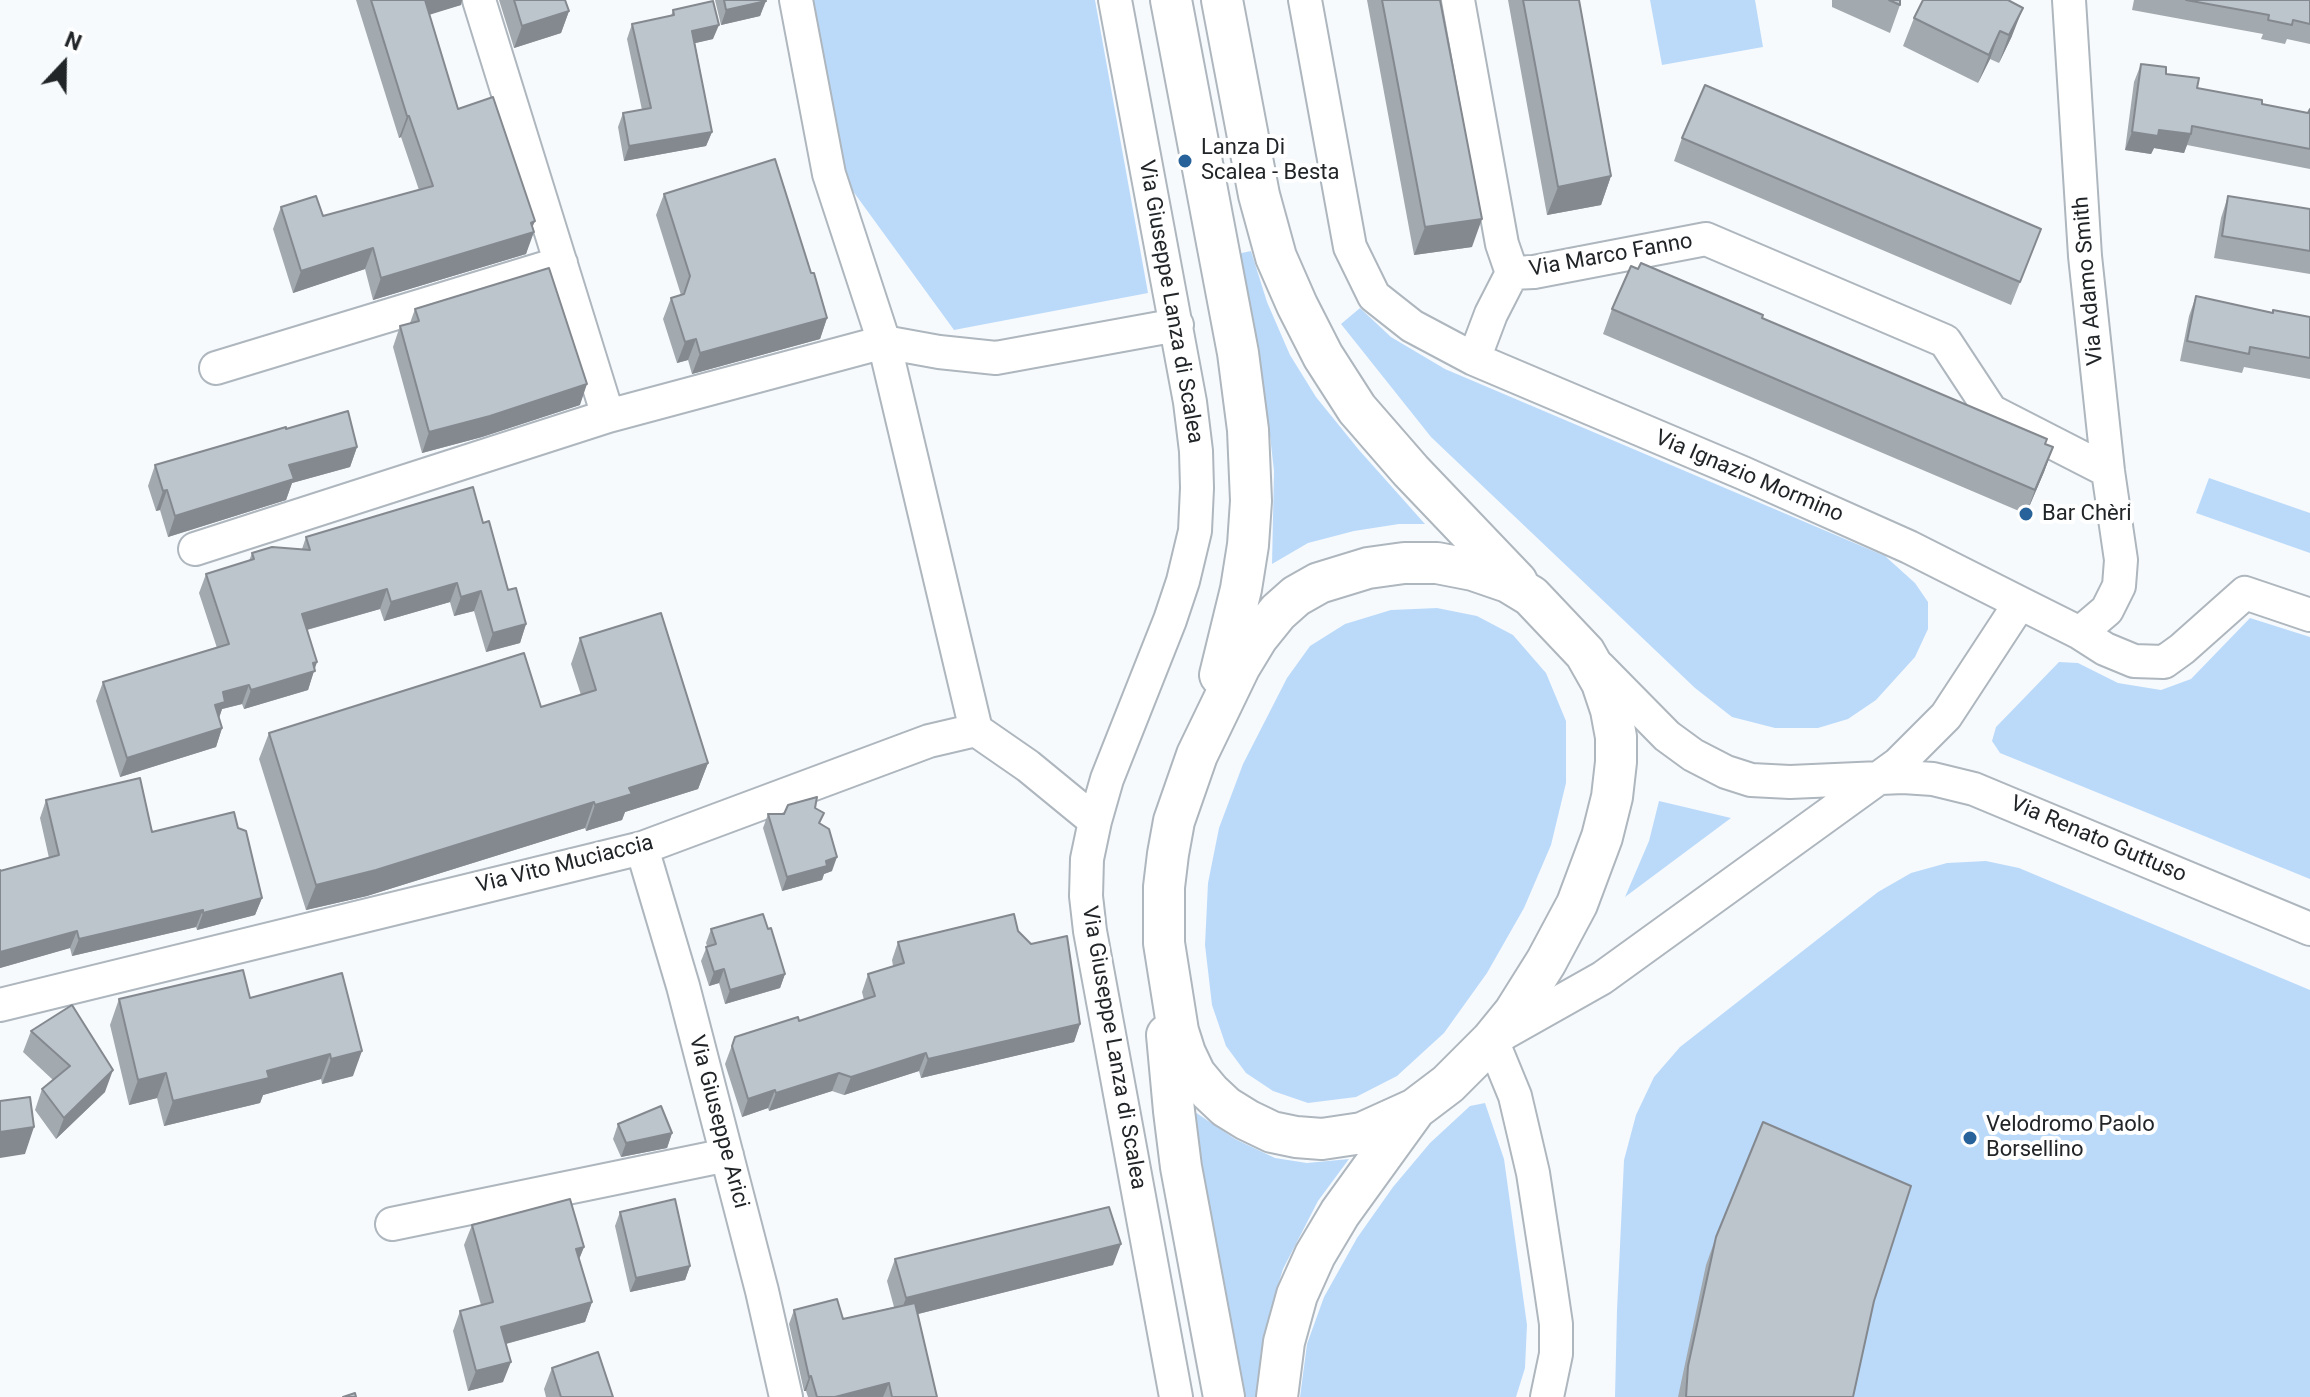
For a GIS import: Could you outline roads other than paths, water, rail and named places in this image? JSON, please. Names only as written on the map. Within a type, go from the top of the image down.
[{"type":"street","points":[[479,0],[608,416]]},
{"type":"street","points":[[796,0],[829,174],[884,342],[976,730],[1028,766],[1095,821]]},
{"type":"street","name":"Via Giuseppe Lanza di Scalea","points":[[1115,0],[1190,402],[1196,451],[1195,531],[1170,620],[1107,779],[1087,859],[1086,884],[1090,931],[1176,1397]]},
{"type":"street","points":[[1171,0],[1238,353],[1251,464],[1249,530],[1241,589],[1215,694],[1174,821],[1164,887],[1168,1046],[1175,1125],[1224,1397]]},
{"type":"street","points":[[1164,943],[1185,1053],[1195,1074],[1210,1092],[1226,1107],[1272,1132],[1322,1139],[1362,1133],[1415,1109],[1448,1084],[1514,1013],[1577,904],[1602,837],[1612,797],[1616,762],[1613,723],[1602,683],[1585,653],[1411,471],[1357,409],[1303,318],[1276,257],[1265,223],[1222,0]]},
{"type":"street","points":[[1305,0],[1350,247],[1374,296],[1412,326],[1474,359],[1491,314],[1512,273]]},
{"type":"street","name":"Via Marco Fanno","points":[[1458,0],[1502,244],[1512,273],[1534,272],[1706,239],[1945,341],[1991,411],[2108,471]]},
{"type":"street","name":"Via Adamo Smith","points":[[2069,0],[2085,256],[2108,471],[2121,560],[2119,586],[2107,610],[2080,633]]},
{"type":"street","points":[[216,368],[561,263]]},
{"type":"street","points":[[195,549],[608,416],[884,342],[996,358],[1177,325]]},
{"type":"street","name":"Via Ignazio Mormino","points":[[1474,359],[1909,547],[2080,633],[2105,649],[2134,661],[2164,662],[2245,593],[2310,615]]},
{"type":"street","points":[[1197,755],[1257,638],[1296,596],[1319,583],[1368,568],[1437,563],[1473,570],[1508,582],[1531,596]]},
{"type":"street","points":[[1492,1040],[1602,978],[1898,764],[1946,716],[2020,603]]},
{"type":"street","name":"Via Renato Guttuso","points":[[1585,653],[1667,736],[1693,755],[1726,772],[1751,780],[1790,782],[1880,777],[1933,779],[1974,789],[2310,929]]},
{"type":"street","points":[[1946,716],[1939,735],[1941,748],[1950,764],[1970,781],[2014,805]]},
{"type":"street","name":"Via Vito Muciaccia","points":[[0,1005],[642,848],[929,741],[976,730]]},
{"type":"street","name":"Via Giuseppe Arici","points":[[642,848],[683,986],[786,1397]]},
{"type":"street","points":[[1492,1040],[1515,1096],[1533,1173],[1548,1268],[1556,1324],[1556,1354],[1547,1397]]},
{"type":"street","points":[[1277,1397],[1284,1342],[1297,1295],[1315,1255],[1340,1213],[1415,1109]]},
{"type":"street","points":[[392,1224],[727,1155]]},
{"type":"place","name":"Lanza Di Scalea - Besta","points":[[1185,161]]},
{"type":"place","name":"Bar Chèri","points":[[2026,514]]},
{"type":"place","name":"Velodromo Paolo Borsellino","points":[[1970,1138]]}]
